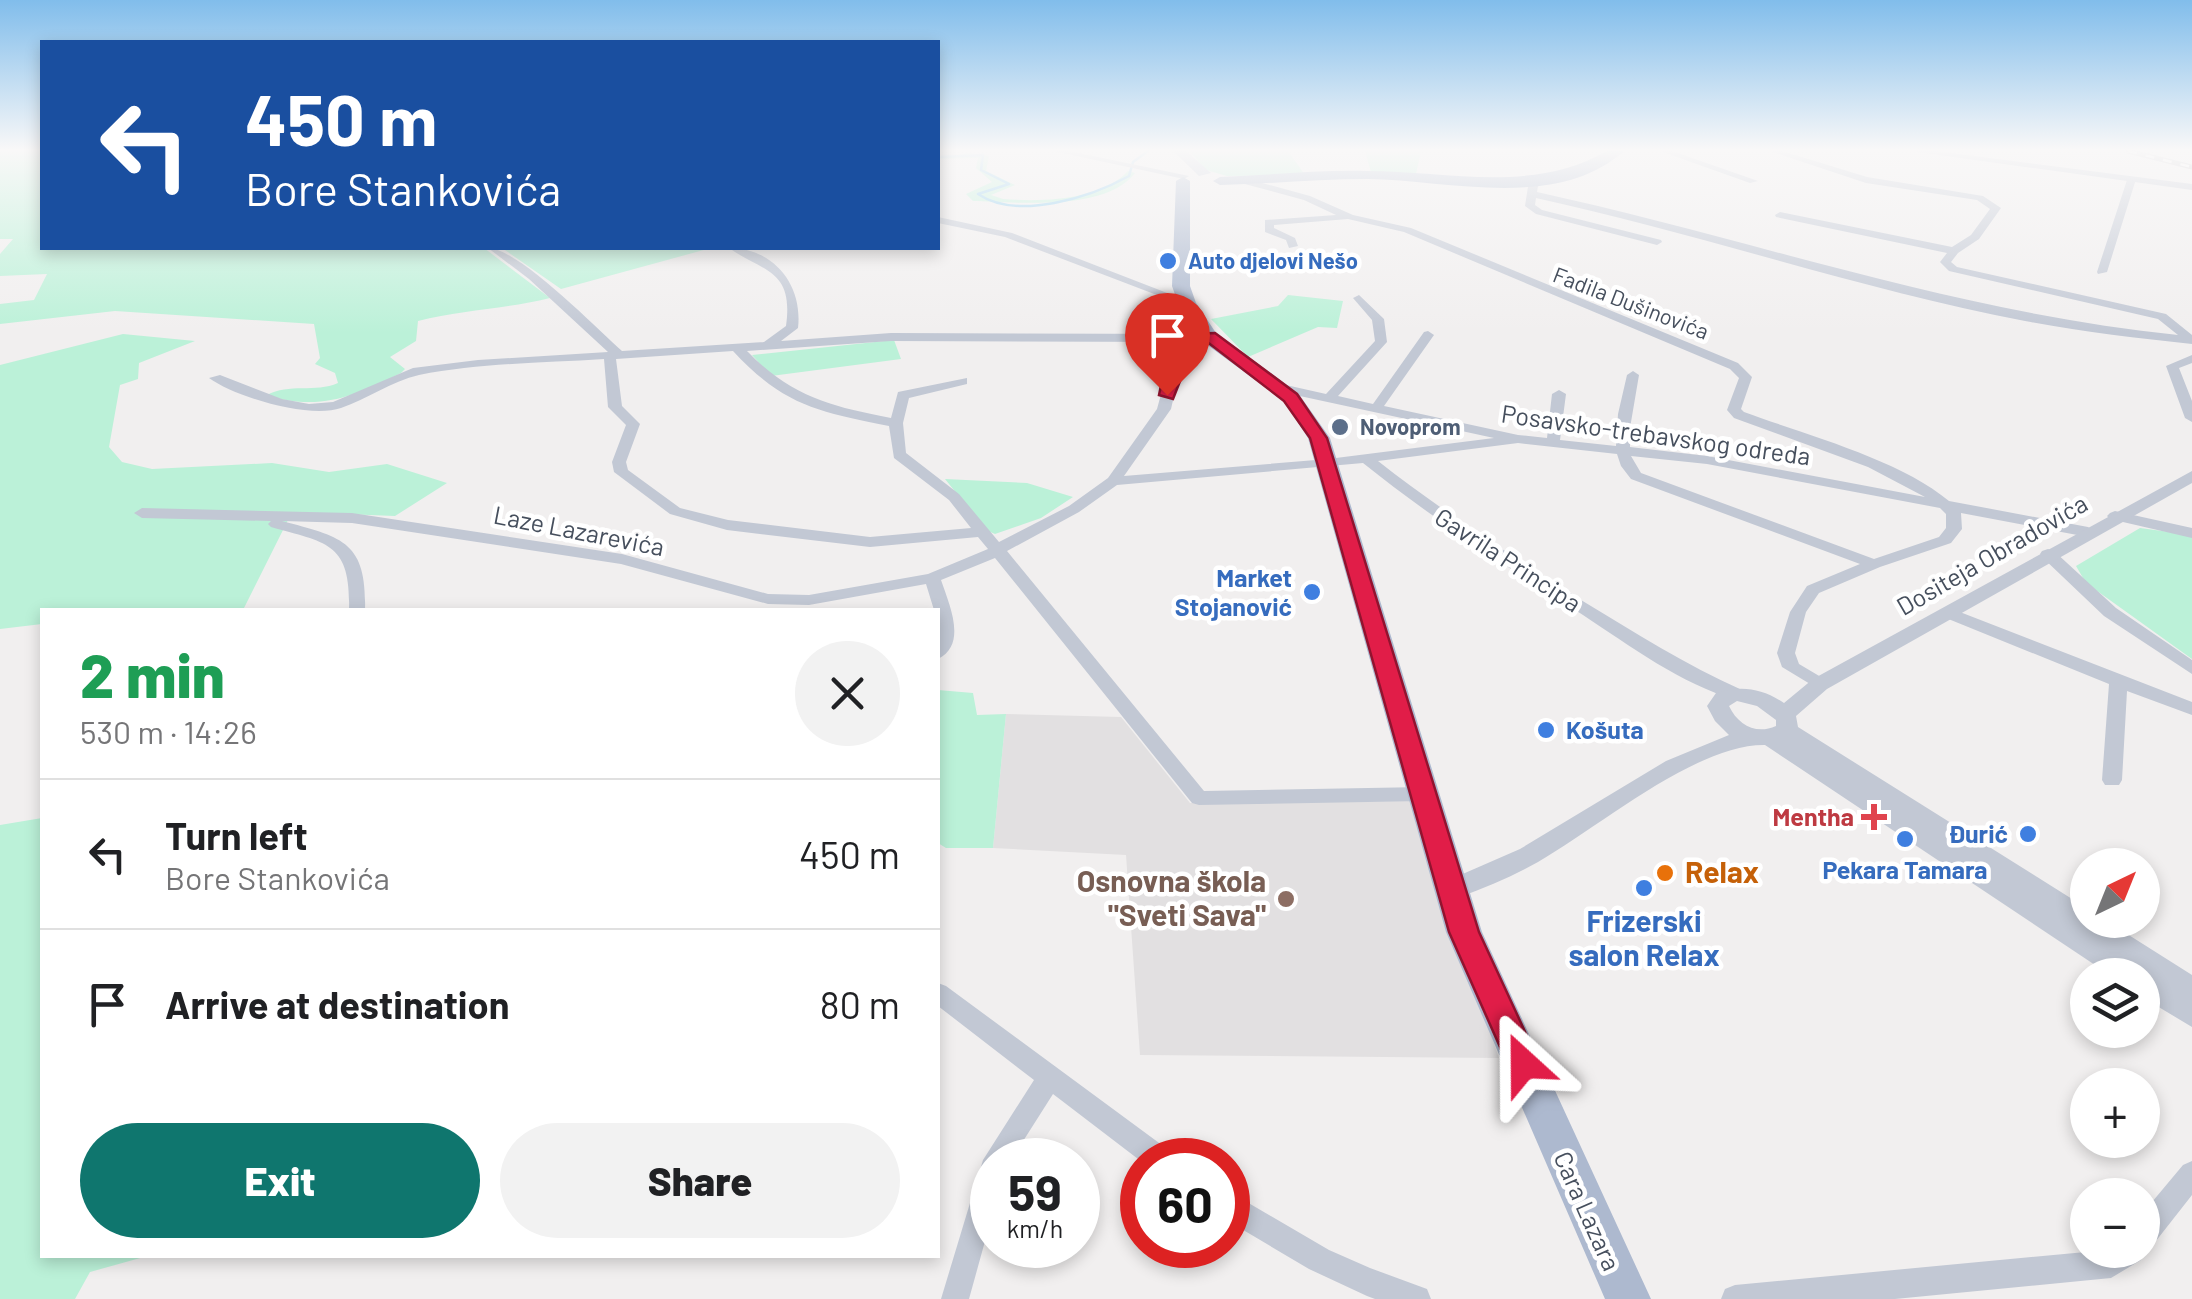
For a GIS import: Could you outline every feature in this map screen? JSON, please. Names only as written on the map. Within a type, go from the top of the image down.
[{"type":"main road","name":"Cara Lazara","points":[[1192,212],[1181,286],[1187,303],[1201,337],[1277,388],[1304,412],[1328,463],[1464,932],[1628,1299]]},
{"type":"street","name":"Fadila Dušinovića","points":[[1339,212],[1407,230],[1550,294],[1734,366],[1746,378],[1734,410],[1740,416],[1873,464],[1947,506]]},
{"type":"street","points":[[1538,212],[1658,242]]},
{"type":"street","points":[[1615,212],[1924,295],[2116,335],[2192,340]]},
{"type":"street","points":[[1993,212],[1975,237],[1954,250],[1945,262],[1953,268],[2162,316],[2192,340]]},
{"type":"street","points":[[2102,272],[2121,212]]},
{"type":"street","points":[[1780,215],[1954,250]]},
{"type":"street","points":[[1293,246],[1290,238],[1270,230],[1268,222],[1350,217]]},
{"type":"street","points":[[940,220],[989,228],[1187,303]]},
{"type":"street","points":[[496,250],[554,294],[615,357],[615,407],[633,424],[619,462],[621,472],[675,511],[727,525],[870,542],[980,532]]},
{"type":"street","points":[[738,349],[775,340],[792,328],[796,312],[785,276],[768,263],[739,250]]},
{"type":"street","points":[[1331,396],[1381,342],[1378,319],[1359,298]]},
{"type":"street","points":[[1377,407],[1428,335]]},
{"type":"street","points":[[214,378],[279,402],[308,408],[336,406],[432,368],[891,337],[1201,337]]},
{"type":"street","points":[[1113,480],[1164,409],[1176,361],[1201,337]]},
{"type":"street","points":[[738,349],[763,377],[798,401],[896,423]]},
{"type":"street","points":[[2192,360],[2172,366],[2192,418]]},
{"type":"street","points":[[1633,375],[1622,449],[1628,470],[1874,564]]},
{"type":"street","points":[[962,381],[904,395],[896,423],[899,456],[943,486],[1199,798],[1424,794]]},
{"type":"street","name":"Posavsko-trebavskog odreda","points":[[1277,388],[1331,396],[1518,439],[1622,449],[2049,522],[2088,532]]},
{"type":"street","points":[[1553,442],[1559,394]]},
{"type":"street","points":[[1113,480],[1328,463],[1518,439]]},
{"type":"street","name":"Gavrila Principa","points":[[1366,458],[1462,532],[1656,653],[1725,706]]},
{"type":"street","name":"Dositeja Obradovića","points":[[1451,890],[1513,864],[1684,760],[1773,729],[1820,684],[2192,476]]},
{"type":"street","name":"Laze Lazarevića","points":[[142,513],[352,518],[622,560],[768,599],[840,596],[932,578],[1074,509],[1113,480]]},
{"type":"street","points":[[1820,684],[1792,667],[1786,653],[1798,612],[1813,590],[1945,540],[1954,529],[1954,513],[1947,506]]},
{"type":"street","points":[[235,515],[308,532],[347,550],[360,581],[358,608]]},
{"type":"street","points":[[2115,516],[2192,533]]},
{"type":"street","points":[[2048,554],[2110,612],[2192,668]]},
{"type":"street","points":[[932,578],[948,626],[940,648]]},
{"type":"street","points":[[1947,612],[2192,709]]},
{"type":"street","points":[[2112,780],[2118,681]]},
{"type":"street","name":"Dositeja Obradovića","points":[[1763,699],[1820,684]]},
{"type":"street","points":[[1725,706],[1763,699],[1773,729],[2107,958]]},
{"type":"street","points":[[1725,706],[1773,729],[2192,989]]},
{"type":"street","name":"Dositeja Obradovića","points":[[1684,760],[1725,706]]},
{"type":"street","points":[[2160,994],[2192,1015]]},
{"type":"street","points":[[940,995],[1132,1138]]},
{"type":"street","points":[[1010,1138],[1050,1076]]},
{"type":"street","points":[[2160,1214],[2192,1174]]},
{"type":"street","points":[[1250,1219],[1306,1254],[1369,1285],[1418,1299]]},
{"type":"street","points":[[955,1299],[970,1247]]},
{"type":"street","points":[[1735,1299],[2085,1268]]},
{"type":"shaded area","name":"Osnovna škola \"Sveti Sava\"","points":[[1006,714],[1121,717],[1190,803],[1411,801],[1499,1058],[1140,1055],[1126,855],[993,848]]},
{"type":"green space","points":[[0,212],[40,212],[40,250],[487,250],[550,298],[418,321],[416,341],[390,357],[405,369],[401,373],[352,395],[303,402],[267,395],[284,389],[338,383],[335,373],[315,364],[320,358],[314,324],[115,311],[0,324],[0,304],[34,300],[47,274],[0,276],[0,254],[13,239],[0,239]]},
{"type":"green space","points":[[505,250],[704,250],[561,289]]},
{"type":"green space","points":[[1288,295],[1343,301],[1337,328],[1318,327],[1248,357],[1211,319],[1278,306]]},
{"type":"green space","points":[[123,334],[195,341],[139,363],[138,379],[120,385],[109,447],[122,462],[152,469],[272,463],[329,472],[387,464],[447,483],[395,516],[292,512],[244,608],[40,608],[40,624],[0,629],[0,365]]},
{"type":"green space","points":[[894,340],[901,359],[771,376],[752,355]]},
{"type":"green space","points":[[945,479],[1027,483],[1073,497],[1041,518],[995,534],[986,530]]},
{"type":"green space","points":[[2140,528],[2192,535],[2192,659],[2086,583],[2076,566]]},
{"type":"green space","points":[[940,690],[973,693],[977,715],[1006,714],[993,848],[946,848],[940,844]]},
{"type":"green space","points":[[40,818],[40,1258],[140,1258],[90,1272],[75,1299],[0,1299],[0,825]]},
{"type":"place","name":"Auto djelovi Nešo","points":[[1168,261]]},
{"type":"place","name":"Novoprom","points":[[1340,427]]},
{"type":"place","name":"Market Stojanović","points":[[1312,592]]},
{"type":"place","name":"Košuta","points":[[1546,730]]},
{"type":"place","name":"Mentha","points":[[1874,817]]},
{"type":"place","name":"Đurić","points":[[2028,834]]},
{"type":"place","name":"Pekara Tamara","points":[[1905,839]]},
{"type":"place","name":"Relax","points":[[1665,873]]},
{"type":"place","name":"Frizerski salon Relax","points":[[1644,888]]},
{"type":"place","name":"Osnovna škola \"Sveti Sava\"","points":[[1286,899]]},
{"type":"route","points":[[1167,395],[1172,371],[1186,346],[1193,338],[1209,336],[1290,398],[1304,412],[1318,438],[1464,932],[1524,1064]]}]
